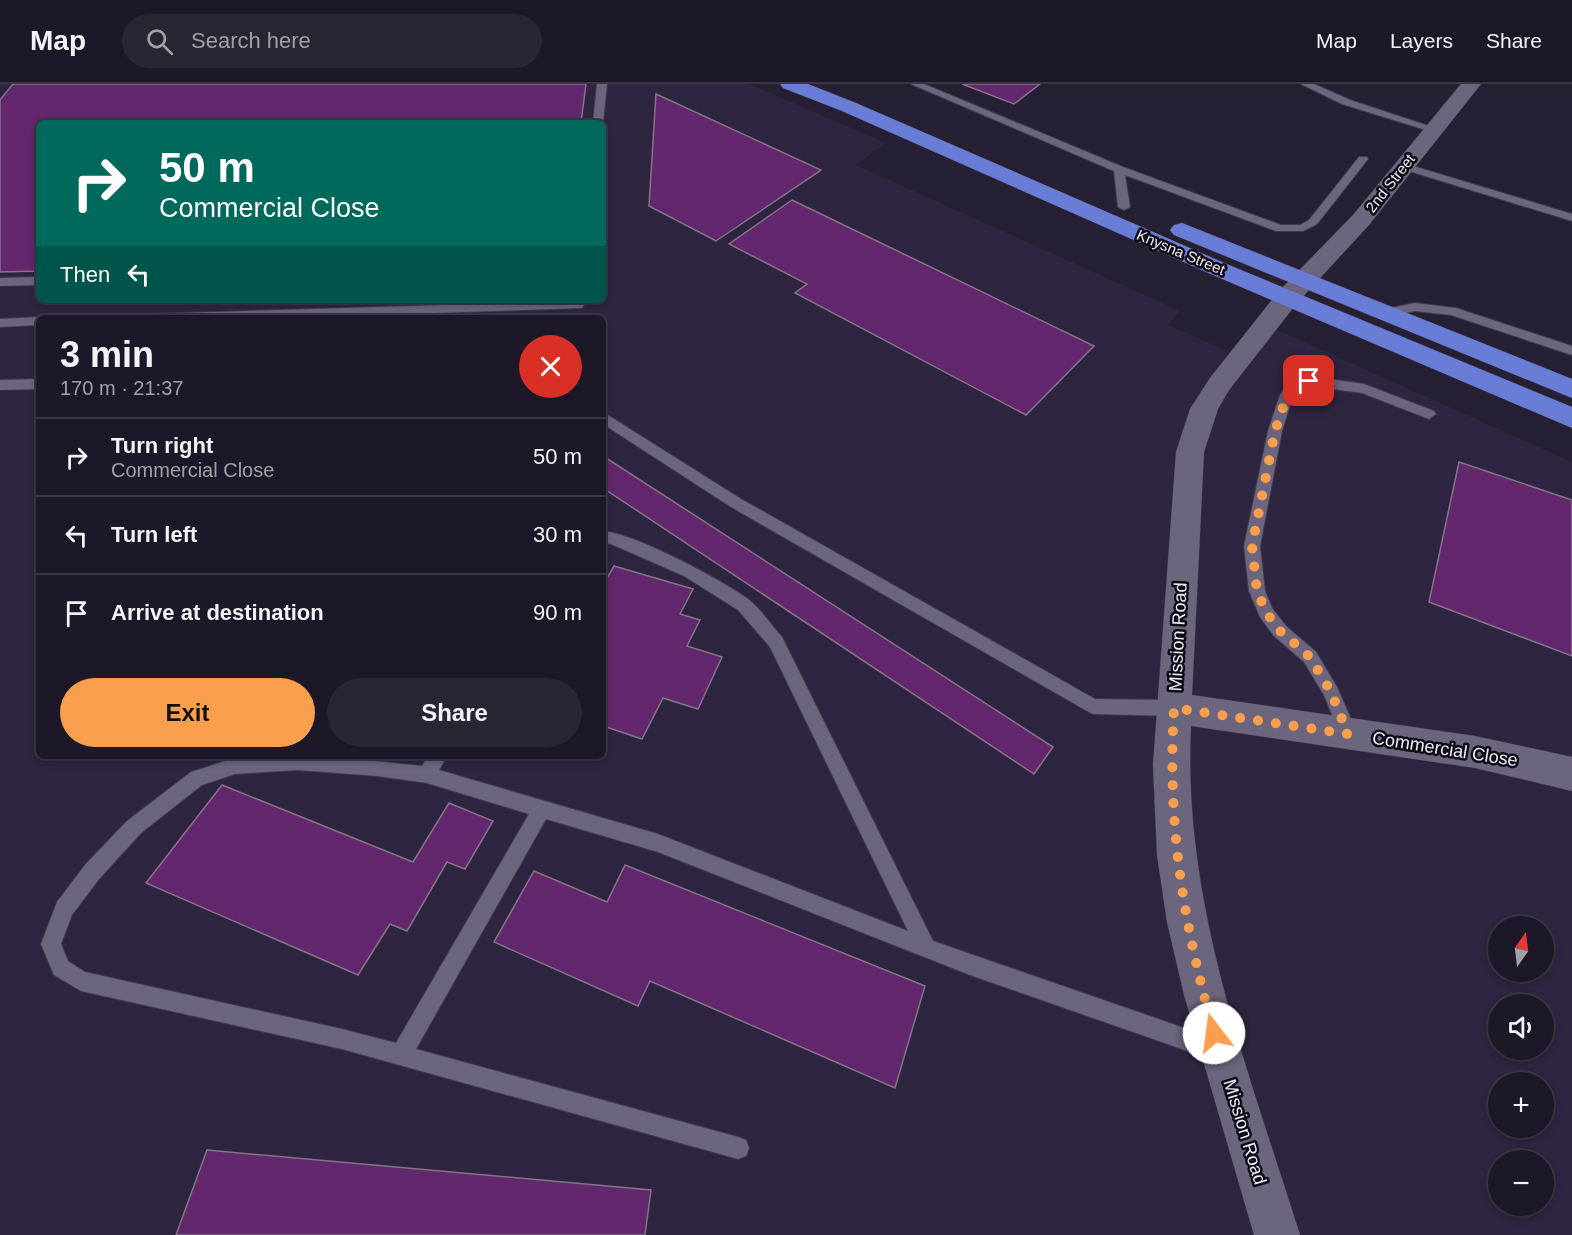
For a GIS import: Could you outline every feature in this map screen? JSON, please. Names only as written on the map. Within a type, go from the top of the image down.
[{"type":"highway","name":"Knysna Street","points":[[790,84],[849,107],[973,163],[1572,418]]},
{"type":"highway","name":"Knysna Street","points":[[835,84],[1124,207],[1572,389]]},
{"type":"street","name":"2nd Street","points":[[1306,280],[1361,220],[1402,166],[1471,84]]},
{"type":"street","name":"Mission Road","points":[[1276,1235],[1197,967],[1176,855],[1171,765],[1187,468],[1193,437],[1204,409],[1219,384],[1287,297],[1306,280]]},
{"type":"street","name":"Commercial Close","points":[[1174,708],[1475,752],[1572,774]]},
{"type":"lane","points":[[598,120],[602,84]]},
{"type":"lane","points":[[916,84],[1119,169],[1263,224],[1291,230],[1303,228],[1313,222],[1363,159]]},
{"type":"lane","points":[[1306,84],[1346,102],[1433,129]]},
{"type":"lane","points":[[1402,166],[1572,218]]},
{"type":"lane","points":[[1119,169],[1124,207]]},
{"type":"lane","points":[[0,282],[36,281]]},
{"type":"lane","points":[[1385,313],[1415,307],[1452,310],[1572,351]]},
{"type":"lane","points":[[277,315],[577,308]]},
{"type":"lane","points":[[0,323],[36,321]]},
{"type":"lane","points":[[1348,734],[1331,692],[1310,657],[1280,631],[1266,612],[1257,591],[1252,546],[1275,431],[1287,396],[1293,387],[1309,381],[1364,389],[1429,414]]},
{"type":"lane","points":[[0,385],[36,384]]},
{"type":"lane","points":[[606,419],[736,503],[1093,706],[1174,708]]},
{"type":"lane","points":[[606,537],[614,538],[689,572],[735,599],[744,605],[776,642],[926,947]]},
{"type":"lane","points":[[427,775],[436,759]]},
{"type":"lane","points":[[738,1148],[342,1039],[81,981],[61,968],[51,944],[64,909],[92,872],[134,827],[196,778],[236,766],[298,762],[377,768],[427,775],[658,843],[970,965],[1220,1051]]},
{"type":"lane","points":[[401,1055],[542,809]]},
{"type":"shaded area","points":[[0,84],[749,84],[886,143],[856,165],[1180,311],[1168,325],[1241,357],[1266,325],[1572,462],[1572,1235],[0,1235]]},
{"type":"building","points":[[13,84],[586,84],[581,120],[36,120],[36,271],[0,272],[0,100]]},
{"type":"building","points":[[962,84],[1040,84],[1014,104]]},
{"type":"building","points":[[656,94],[821,170],[716,241],[649,206]]},
{"type":"building","points":[[792,200],[1094,346],[1026,415],[795,293],[807,284],[729,244]]},
{"type":"building","points":[[606,458],[1053,747],[1034,774],[606,490]]},
{"type":"building","points":[[1459,462],[1572,500],[1572,656],[1429,602]]},
{"type":"building","points":[[614,566],[693,589],[680,614],[700,620],[687,646],[722,657],[698,709],[663,698],[642,739],[606,727],[606,580]]},
{"type":"building","points":[[222,785],[413,862],[449,803],[493,821],[465,869],[447,862],[407,931],[390,924],[358,975],[146,883]]},
{"type":"building","points":[[625,865],[925,986],[895,1088],[650,981],[638,1006],[494,942],[534,871],[607,902]]},
{"type":"building","points":[[207,1150],[651,1190],[645,1235],[176,1235]]},
{"type":"route","points":[[1214,1033],[1191,940],[1176,855],[1171,794],[1174,708],[1348,734],[1331,692],[1310,657],[1280,631],[1266,612],[1257,591],[1252,546],[1275,431],[1287,396],[1293,387],[1309,381]]}]
